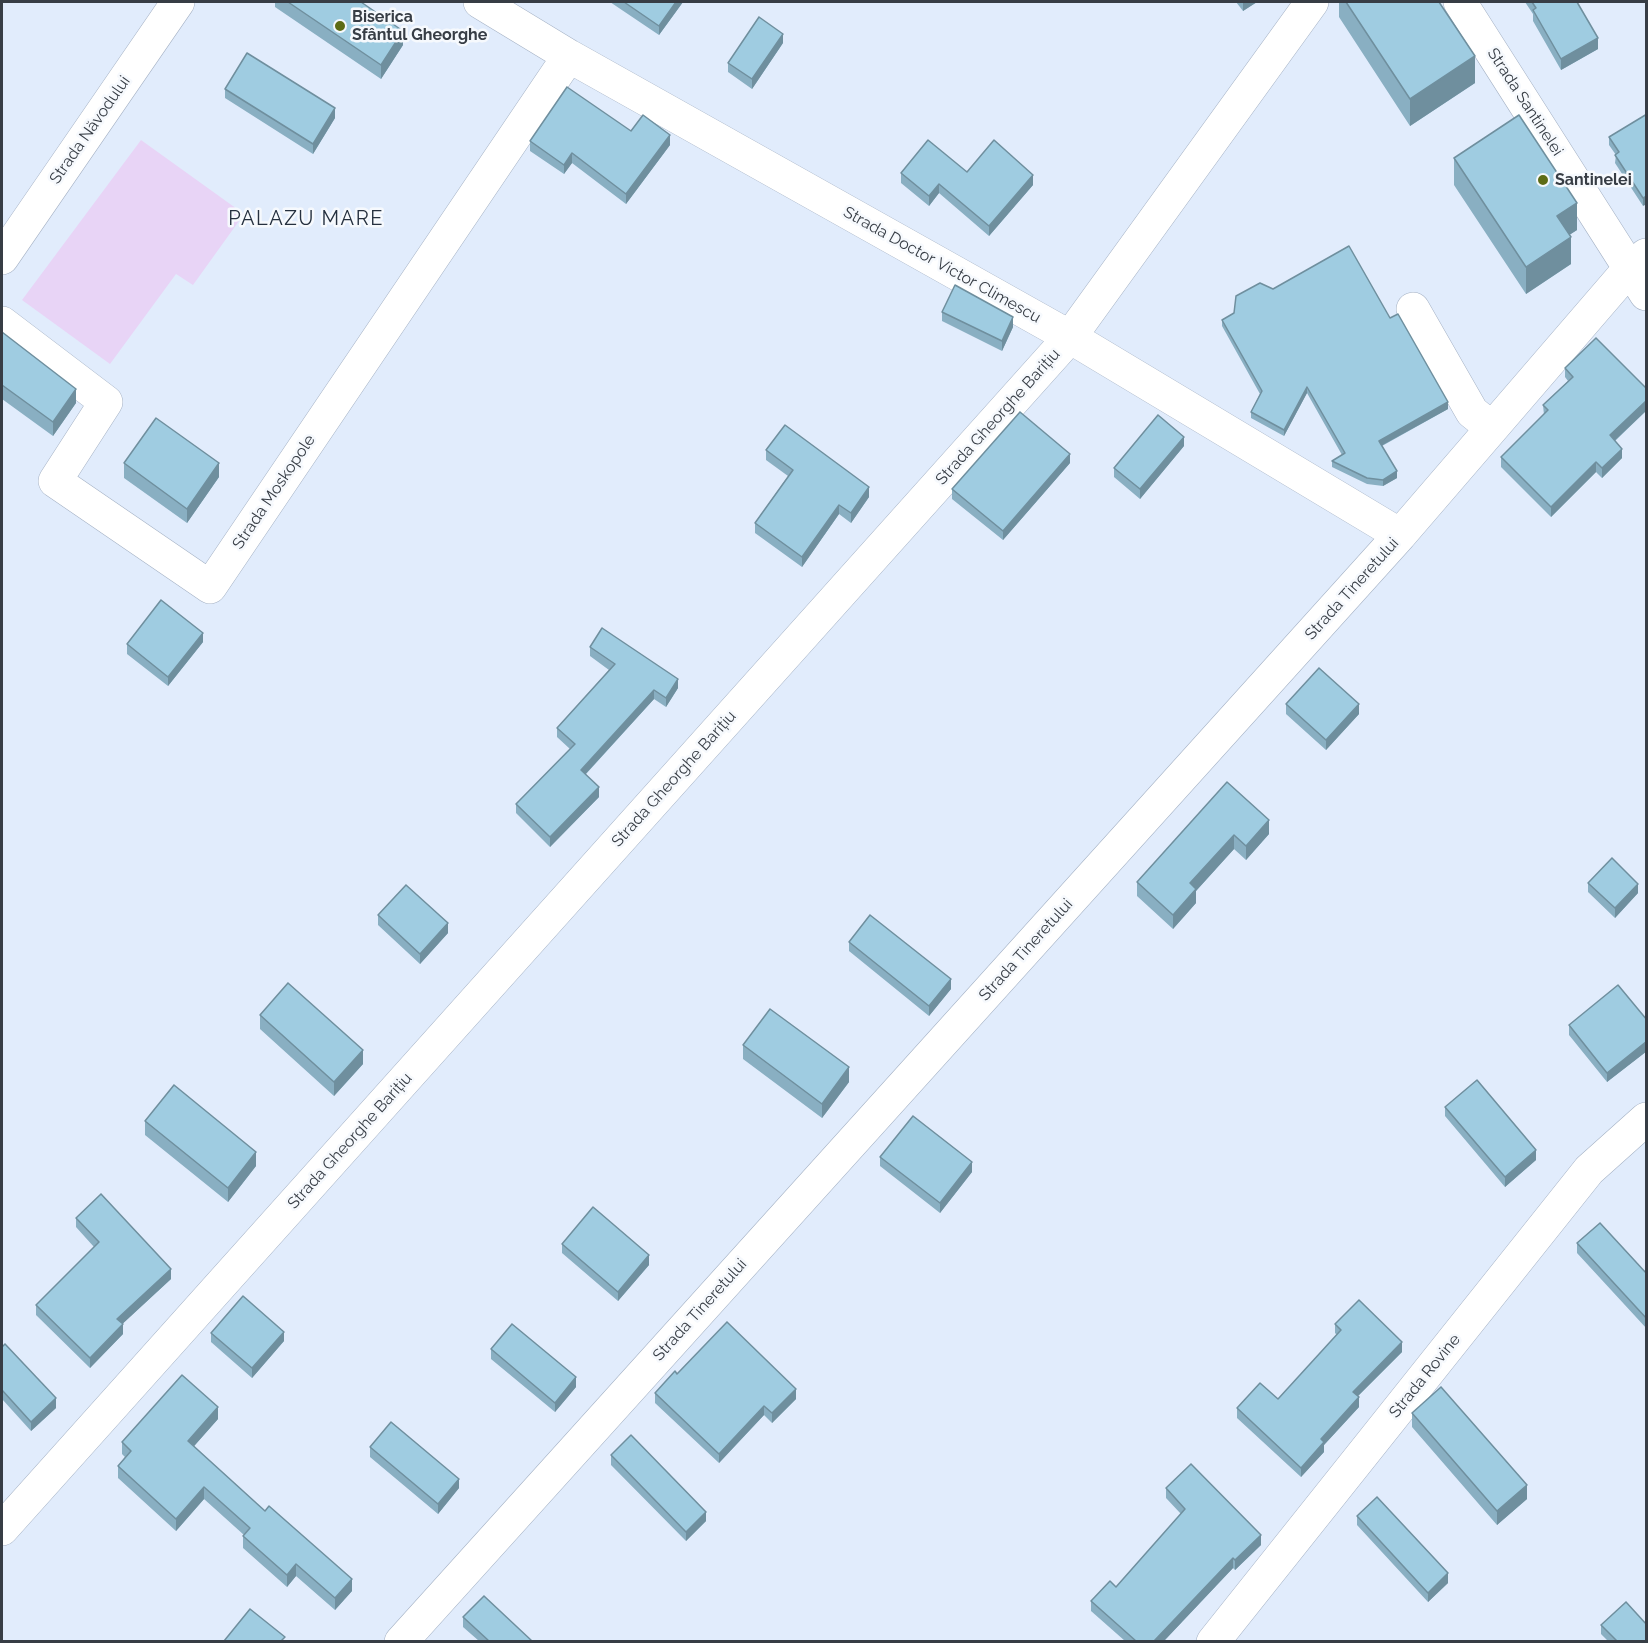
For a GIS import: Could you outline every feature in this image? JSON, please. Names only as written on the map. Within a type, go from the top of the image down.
[{"type":"street","name":"Strada Năvodului","points":[[2,258],[178,2]]},
{"type":"street","name":"Strada Doctor Victor Climescu","points":[[480,2],[569,56],[1070,337],[1400,535]]},
{"type":"street","name":"Strada Gheorghe Barițiu","points":[[2,1529],[1070,337],[1312,2]]},
{"type":"street","name":"Strada Santinelei","points":[[1460,2],[1641,272]]},
{"type":"street","name":"Strada Moskopole","points":[[2,324],[106,402],[55,481],[210,587],[569,56]]},
{"type":"street","name":"Strada Tineretului","points":[[401,1641],[1400,535],[1492,428],[1641,272]]},
{"type":"street","points":[[1413,309],[1472,411],[1492,428]]},
{"type":"street","name":"Strada Rovine","points":[[1213,1641],[1589,1170],[1647,1119]]},
{"type":"shaded area","points":[[141,140],[244,214],[193,285],[176,274],[110,364],[22,300]]},
{"type":"building","name":"Biserica Sfântul Gheorghe","points":[[288,2],[361,2],[403,31],[381,65]]},
{"type":"building","points":[[624,2],[676,2],[659,26]]},
{"type":"building","points":[[1346,2],[1439,2],[1475,56],[1410,99]]},
{"type":"building","points":[[1532,2],[1577,2],[1598,38],[1561,59],[1533,10],[1536,8]]},
{"type":"building","points":[[759,17],[783,34],[752,79],[728,63]]},
{"type":"building","points":[[247,53],[335,108],[313,144],[225,89]]},
{"type":"building","points":[[567,87],[631,131],[643,115],[670,135],[626,194],[572,153],[564,165],[530,141]]},
{"type":"building","points":[[1647,114],[1647,196],[1643,198],[1615,155],[1619,152],[1609,137]]},
{"type":"building","points":[[1519,115],[1577,203],[1557,216],[1571,237],[1526,267],[1454,158]]},
{"type":"building","points":[[928,140],[967,172],[994,140],[1033,175],[989,226],[939,184],[929,196],[901,173]]},
{"type":"building","points":[[1349,246],[1390,318],[1398,314],[1448,402],[1379,441],[1397,471],[1383,480],[1367,478],[1332,461],[1345,453],[1307,387],[1284,430],[1251,412],[1262,391],[1222,320],[1234,313],[1236,296],[1260,283],[1273,289]]},
{"type":"building","points":[[955,285],[1013,317],[1002,341],[942,312]]},
{"type":"building","points":[[2,332],[76,389],[53,422],[2,385]]},
{"type":"building","points":[[1596,338],[1647,389],[1647,400],[1610,435],[1622,449],[1602,468],[1596,462],[1551,507],[1501,457],[1548,410],[1543,405],[1573,377],[1565,368]]},
{"type":"building","points":[[1020,412],[1070,454],[1003,531],[952,489]]},
{"type":"building","points":[[1158,415],[1184,437],[1140,489],[1114,468]]},
{"type":"building","points":[[156,418],[219,463],[187,509],[124,463]]},
{"type":"building","points":[[785,425],[869,487],[851,513],[839,505],[802,557],[755,523],[793,470],[766,450]]},
{"type":"building","points":[[161,600],[203,633],[168,677],[127,644]]},
{"type":"building","points":[[602,628],[678,679],[666,698],[654,690],[581,770],[599,787],[550,837],[516,804],[575,744],[557,728],[615,664],[590,647]]},
{"type":"building","points":[[1319,668],[1359,704],[1326,740],[1286,704]]},
{"type":"building","points":[[1227,782],[1269,820],[1246,846],[1234,835],[1190,883],[1196,889],[1173,915],[1137,882]]},
{"type":"building","points":[[1612,858],[1638,884],[1615,908],[1588,883]]},
{"type":"building","points":[[406,885],[448,923],[420,954],[378,915]]},
{"type":"building","points":[[870,915],[951,979],[929,1006],[849,942]]},
{"type":"building","points":[[288,983],[363,1050],[334,1082],[260,1015]]},
{"type":"building","points":[[1618,985],[1647,1020],[1647,1041],[1607,1073],[1569,1025]]},
{"type":"building","points":[[770,1009],[849,1067],[822,1104],[743,1045]]},
{"type":"building","points":[[1477,1080],[1536,1150],[1505,1177],[1445,1107]]},
{"type":"building","points":[[174,1085],[256,1152],[228,1188],[145,1121]]},
{"type":"building","points":[[913,1116],[972,1162],[940,1203],[880,1157]]},
{"type":"building","points":[[101,1194],[171,1269],[117,1319],[123,1324],[90,1358],[36,1305],[99,1242],[76,1218]]},
{"type":"building","points":[[593,1207],[649,1255],[618,1292],[562,1244]]},
{"type":"building","points":[[1600,1223],[1647,1274],[1647,1319],[1577,1243]]},
{"type":"building","points":[[243,1296],[284,1332],[252,1368],[211,1333]]},
{"type":"building","points":[[1359,1300],[1402,1342],[1353,1392],[1359,1397],[1321,1439],[1324,1442],[1301,1468],[1237,1408],[1260,1383],[1278,1399],[1341,1330],[1335,1324]]},
{"type":"building","points":[[727,1322],[796,1389],[772,1413],[764,1406],[719,1454],[655,1393],[675,1371],[677,1374]]},
{"type":"building","points":[[512,1324],[576,1377],[555,1403],[491,1349]]},
{"type":"building","points":[[5,1344],[56,1398],[31,1422],[2,1390],[2,1347]]},
{"type":"building","points":[[182,1375],[218,1407],[188,1441],[265,1511],[269,1506],[352,1579],[335,1598],[296,1564],[287,1575],[243,1536],[250,1528],[204,1487],[176,1519],[118,1466],[131,1451],[122,1442]]},
{"type":"building","points":[[1441,1387],[1527,1485],[1497,1511],[1412,1413]]},
{"type":"building","points":[[391,1422],[459,1479],[438,1504],[370,1447]]},
{"type":"building","points":[[631,1435],[706,1512],[686,1532],[611,1455]]},
{"type":"building","points":[[1191,1464],[1261,1535],[1235,1560],[1233,1558],[1154,1641],[1136,1641],[1091,1601],[1110,1581],[1116,1587],[1185,1509],[1166,1488]]},
{"type":"building","points":[[1377,1497],[1448,1573],[1428,1593],[1357,1516]]},
{"type":"building","points":[[484,1596],[532,1641],[489,1641],[463,1617]]},
{"type":"building","points":[[1626,1602],[1647,1625],[1647,1641],[1617,1641],[1601,1625]]},
{"type":"building","points":[[250,1609],[285,1637],[281,1641],[224,1641]]},
{"type":"place","name":"Biserica Sfântul Gheorghe","points":[[340,26]]},
{"type":"place","name":"Santinelei","points":[[1543,180]]},
{"type":"district","name":"PALAZU MARE","points":[[306,219]]}]
